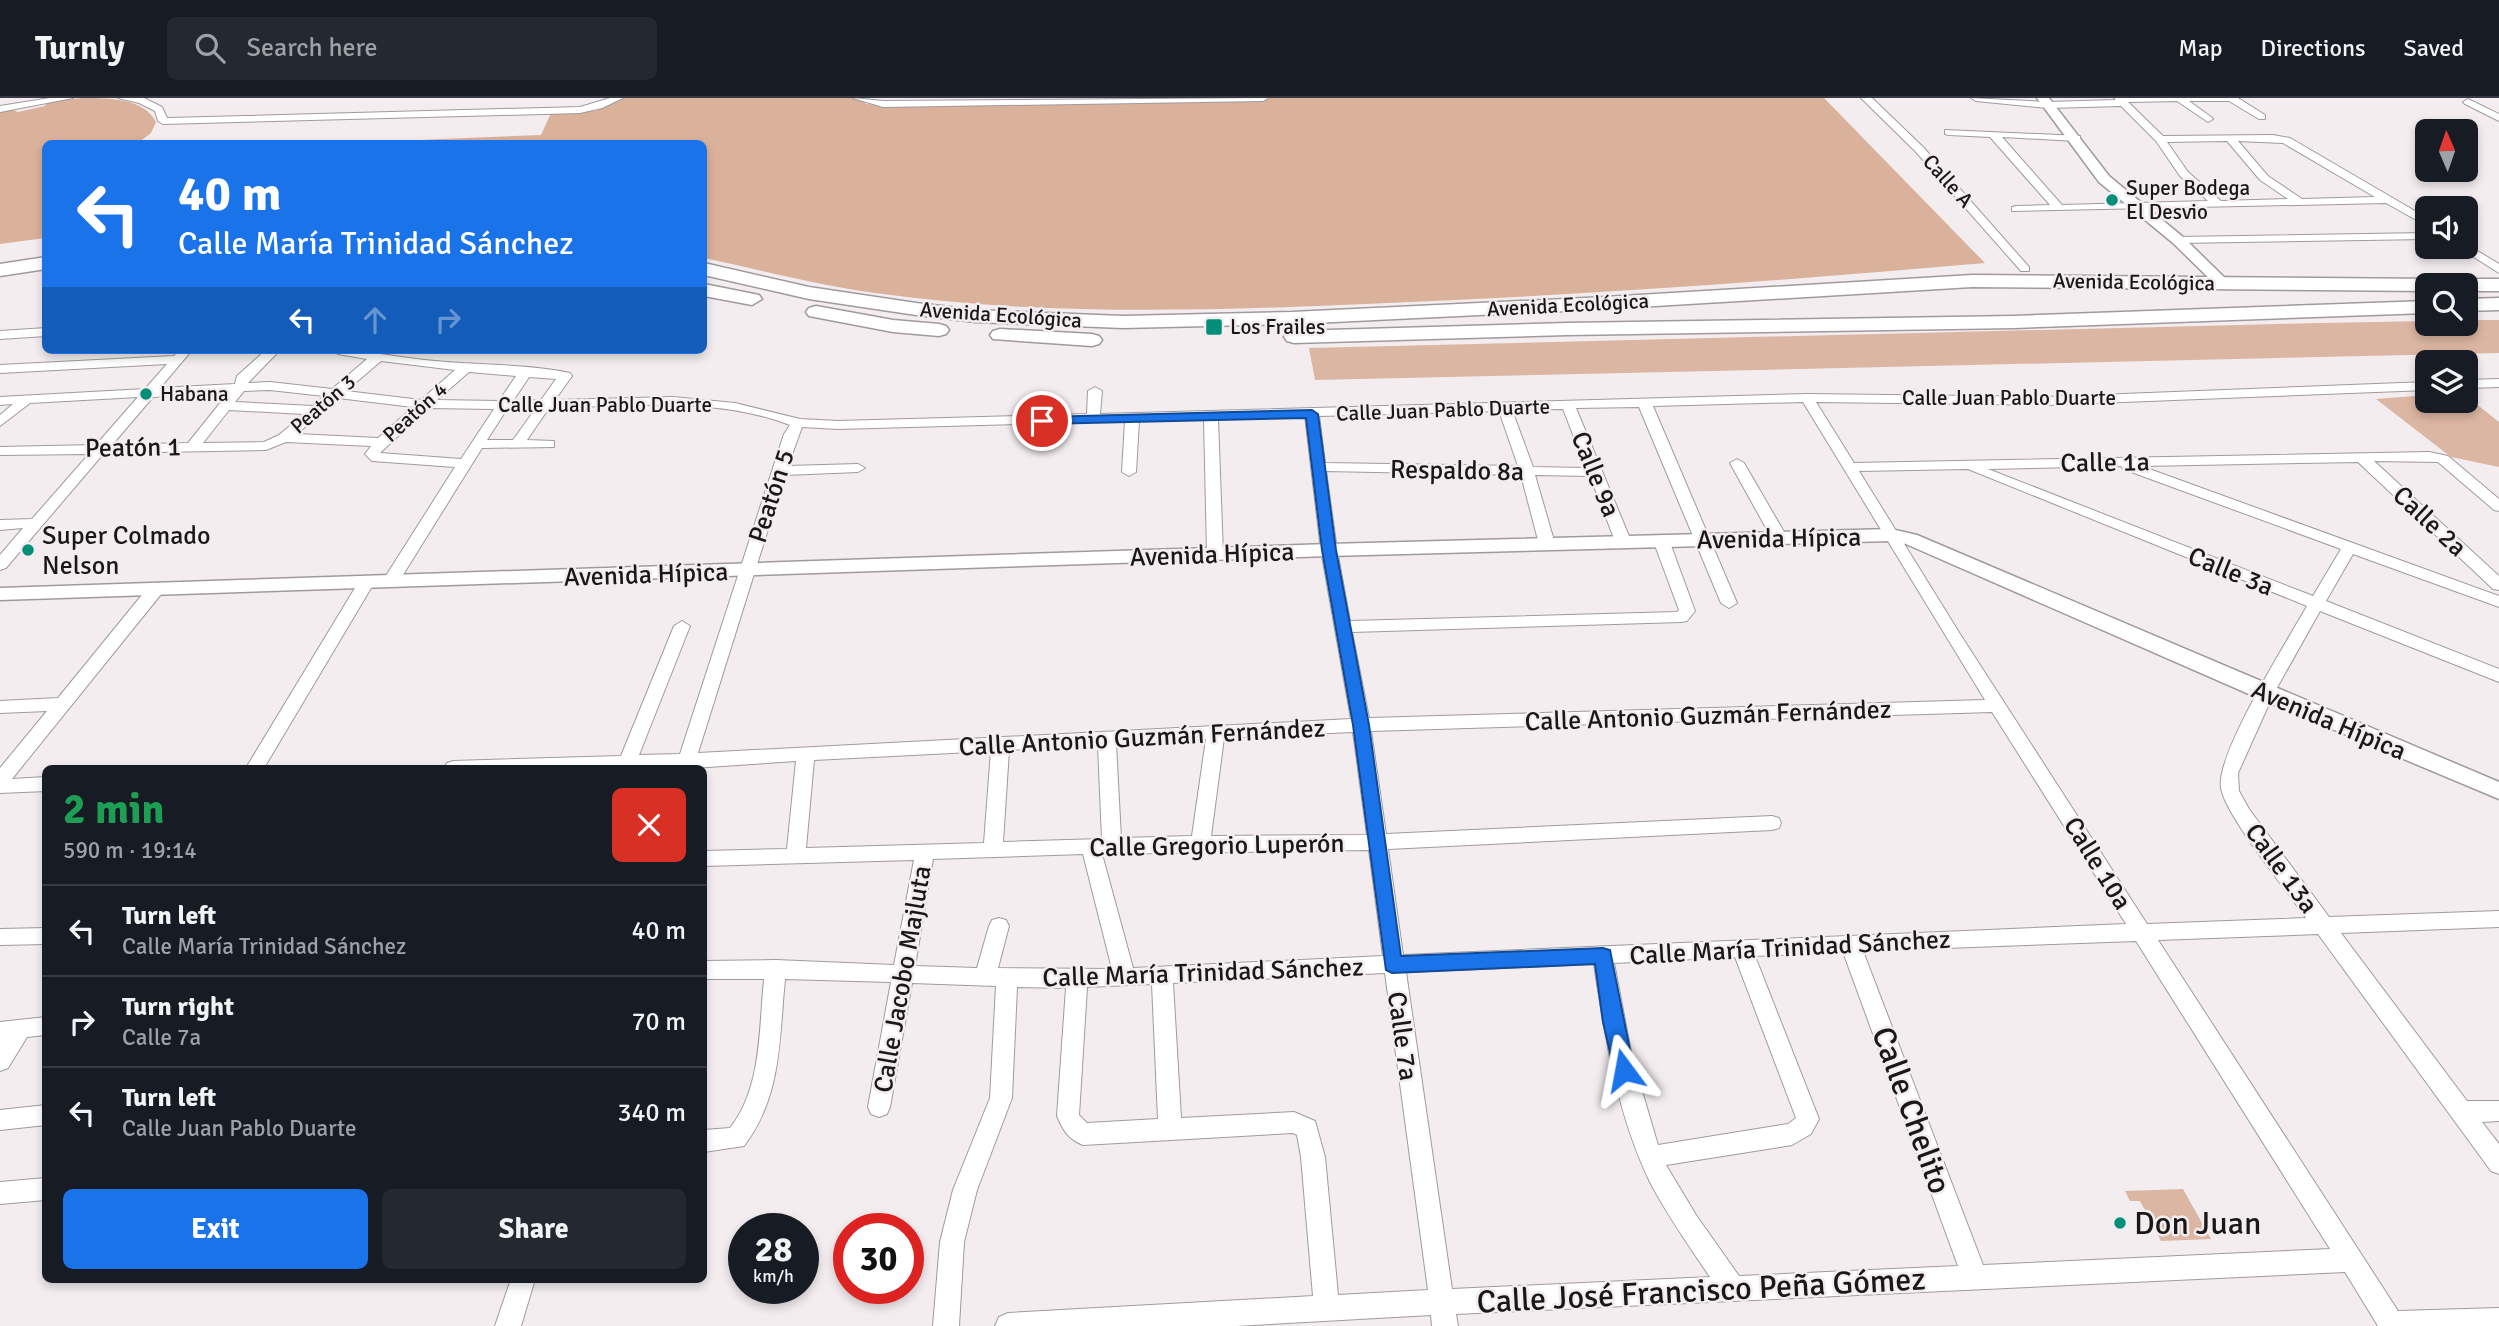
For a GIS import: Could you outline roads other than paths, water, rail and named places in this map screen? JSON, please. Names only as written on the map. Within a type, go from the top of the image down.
[{"type":"main road","points":[[0,270],[42,264]]},
{"type":"main road","name":"Avenida Ecológica","points":[[707,270],[809,293],[916,309],[975,316],[1123,322],[1292,318],[1591,304],[1972,281],[2415,285]]},
{"type":"main road","points":[[1972,281],[1950,288],[1945,296],[1947,302],[1971,315],[2014,322]]},
{"type":"main road","points":[[2478,285],[2499,285]]},
{"type":"main road","points":[[1844,288],[1887,296],[1902,305],[1904,311],[1901,317],[1872,326]]},
{"type":"main road","points":[[707,291],[893,326],[1044,339],[1137,340],[1567,329],[1872,326],[2415,307]]},
{"type":"main road","points":[[2478,305],[2499,304]]},
{"type":"street","points":[[0,109],[68,98]]},
{"type":"street","points":[[123,98],[141,100],[159,109],[163,121],[580,110],[599,106],[614,98]]},
{"type":"street","points":[[506,111],[517,98]]},
{"type":"street","points":[[858,98],[883,104],[926,100],[1263,98]]},
{"type":"street","name":"Calle A","points":[[1866,98],[1919,149],[2025,269]]},
{"type":"street","points":[[1976,98],[2045,101],[2232,98],[2262,117]]},
{"type":"street","points":[[2120,100],[2160,139],[2184,174],[2219,205]]},
{"type":"street","points":[[2184,100],[2208,118]]},
{"type":"street","points":[[2045,101],[2105,179],[2178,240],[2222,283]]},
{"type":"street","points":[[2480,101],[2499,111]]},
{"type":"street","points":[[2468,102],[2499,118]]},
{"type":"street","points":[[1949,132],[2076,138]]},
{"type":"street","points":[[1993,134],[2059,208]]},
{"type":"street","points":[[2160,139],[2286,140],[2415,215]]},
{"type":"street","points":[[2231,140],[2264,178],[2299,202]]},
{"type":"street","points":[[2015,209],[2391,200]]},
{"type":"street","points":[[2178,240],[2415,236]]},
{"type":"street","points":[[2478,255],[2499,269]]},
{"type":"street","points":[[0,335],[42,332]]},
{"type":"street","points":[[193,446],[241,386],[242,379],[270,354]]},
{"type":"street","points":[[360,354],[467,368],[565,376],[518,443]]},
{"type":"street","points":[[0,369],[181,355]]},
{"type":"street","points":[[0,565],[181,355]]},
{"type":"street","name":"Peatón 3","points":[[266,446],[284,438],[377,357]]},
{"type":"street","name":"Peatón 4","points":[[463,463],[377,458],[372,454],[380,442],[467,368]]},
{"type":"street","points":[[390,582],[463,463],[526,371]]},
{"type":"street","points":[[2478,384],[2499,383]]},
{"type":"street","name":"Calle Juan Pablo Duarte","points":[[0,401],[241,386],[335,392],[423,404],[673,401],[779,415],[798,424],[838,425],[1505,409],[1807,398],[2048,401],[2415,386]]},
{"type":"street","points":[[1093,419],[1096,391]]},
{"type":"street","name":"Calle 10a","points":[[1807,398],[2392,1325]]},
{"type":"street","points":[[0,422],[26,400]]},
{"type":"street","points":[[1645,404],[1728,603]]},
{"type":"street","points":[[225,406],[315,410]]},
{"type":"street","name":"Calle 9a","points":[[1569,407],[1623,541]]},
{"type":"street","points":[[1505,409],[1527,471],[1547,544]]},
{"type":"street","name":"Calle 7a","points":[[1312,414],[1329,550],[1361,725],[1392,965],[1443,1314]]},
{"type":"street","points":[[1211,417],[1215,554]]},
{"type":"street","points":[[1129,472],[1132,418]]},
{"type":"street","name":"Peatón 5","points":[[686,764],[791,434],[798,424]]},
{"type":"street","points":[[284,438],[380,442]]},
{"type":"street","points":[[478,444],[549,444]]},
{"type":"street","name":"Peatón 1","points":[[0,450],[266,446]]},
{"type":"street","name":"Calle 1a","points":[[1849,467],[2429,456],[2443,459],[2499,507]]},
{"type":"street","name":"Calle 2a","points":[[2361,457],[2499,585]]},
{"type":"street","points":[[2116,461],[2499,602]]},
{"type":"street","points":[[1737,463],[1779,537]]},
{"type":"street","name":"Calle 3a","points":[[1964,465],[2499,676]]},
{"type":"street","name":"Respaldo 8a","points":[[1318,467],[1595,472]]},
{"type":"street","points":[[779,471],[858,468]]},
{"type":"street","points":[[0,525],[36,523]]},
{"type":"street","name":"Avenida Hípica","points":[[0,594],[1329,550],[1891,535],[1911,539],[2265,694],[2499,791]]},
{"type":"street","points":[[1343,627],[1681,617],[1687,611],[1661,540]]},
{"type":"street","name":"Calle 13a","points":[[2349,548],[2265,694],[2229,773],[2230,791],[2242,814],[2499,1163]]},
{"type":"street","points":[[257,765],[366,583]]},
{"type":"street","points":[[0,783],[156,589]]},
{"type":"street","points":[[627,762],[682,626]]},
{"type":"street","points":[[0,706],[63,704]]},
{"type":"street","name":"Calle Antonio Guzmán Fernández","points":[[540,765],[627,762],[686,764],[806,754],[1361,725],[1999,706]]},
{"type":"street","points":[[1200,844],[1216,733]]},
{"type":"street","points":[[1107,739],[1112,846]]},
{"type":"street","points":[[993,850],[1000,744]]},
{"type":"street","points":[[796,856],[806,754]]},
{"type":"street","points":[[0,783],[42,784]]},
{"type":"street","name":"Calle Gregorio Luperón","points":[[707,859],[1112,846],[1376,842],[1772,823]]},
{"type":"street","points":[[1091,847],[1125,977]]},
{"type":"street","name":"Calle Jacobo Majluta","points":[[879,1107],[925,852]]},
{"type":"street","name":"Calle María Trinidad Sánchez","points":[[707,970],[776,969],[1077,979],[1850,943],[2499,919]]},
{"type":"street","points":[[946,1326],[952,1242],[965,1190],[1001,1098],[996,978],[999,926]]},
{"type":"street","points":[[0,937],[42,936]]},
{"type":"street","name":"Calle Chelito","points":[[1850,943],[1975,1278]]},
{"type":"street","points":[[1651,1157],[1792,1134],[1803,1127],[1808,1119],[1742,949]]},
{"type":"street","points":[[1603,956],[1613,1022],[1624,1070],[1651,1157],[1692,1229],[1733,1288]]},
{"type":"street","points":[[707,1142],[736,1138],[751,1119],[762,1092],[776,969]]},
{"type":"street","points":[[1162,975],[1170,1129]]},
{"type":"street","points":[[1077,979],[1068,1116],[1073,1127],[1083,1134],[1294,1122],[1307,1128],[1313,1157],[1327,1309]]},
{"type":"street","points":[[0,1061],[11,1030],[42,1026]]},
{"type":"street","points":[[2461,1112],[2499,1111]]},
{"type":"street","points":[[0,1120],[42,1115]]},
{"type":"street","points":[[0,1193],[42,1189]]},
{"type":"street","name":"Calle José Francisco Peña Gómez","points":[[1008,1326],[1327,1309],[1443,1314],[1733,1288],[2351,1260]]},
{"type":"street","points":[[508,1326],[522,1283]]},
{"type":"street","points":[[2392,1325],[2499,1321]]},
{"type":"place","name":"Super Bodega El Desvio","points":[[2112,200]]},
{"type":"place","name":"Los Frailes","points":[[1214,327]]},
{"type":"place","name":"Habana","points":[[146,394]]},
{"type":"place","name":"Super Colmado Nelson","points":[[28,550]]},
{"type":"place","name":"Don Juan","points":[[2120,1223]]}]
